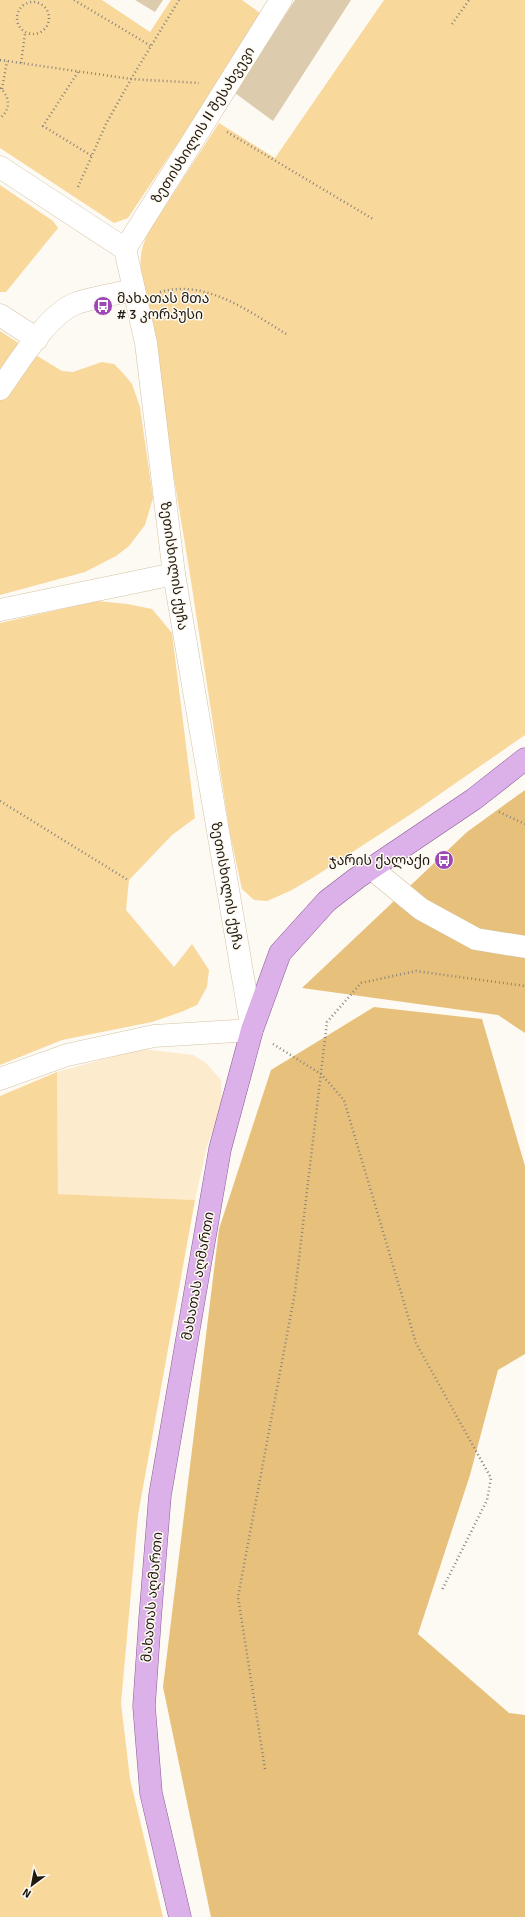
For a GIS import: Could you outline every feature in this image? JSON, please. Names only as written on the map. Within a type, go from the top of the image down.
[{"type":"main road","name":"მახათას აღმართი","points":[[180,1917],[151,1793],[144,1706],[150,1611],[160,1495],[220,1149],[252,1030],[280,954],[327,901],[371,868],[474,799],[525,759]]},
{"type":"street","name":"ზეთისხილის II შესახვევი","points":[[125,249],[206,120],[274,3]]},
{"type":"street","points":[[0,167],[125,249]]},
{"type":"street","name":"ზეთისხილის ქუჩა","points":[[125,249],[146,343],[174,574],[252,1030]]},
{"type":"street","points":[[0,389],[44,328],[62,311],[76,303],[135,296]]},
{"type":"street","points":[[0,315],[37,339]]},
{"type":"street","points":[[0,610],[174,574]]},
{"type":"street","points":[[371,868],[421,909],[476,939],[525,947]]},
{"type":"street","points":[[0,1079],[67,1055],[154,1036],[252,1030]]},
{"type":"path","points":[[74,0],[151,46]]},
{"type":"path","points":[[69,212],[74,196],[106,124],[131,79],[179,0]]},
{"type":"path","points":[[452,24],[469,0]]},
{"type":"path","points":[[21,63],[25,34],[16,20],[18,10],[21,6],[31,1],[41,4],[48,12],[48,23],[42,32],[36,34],[25,34]]},
{"type":"path","points":[[0,60],[131,79],[227,85]]},
{"type":"path","points":[[0,118],[6,111],[8,105],[8,99],[1,89],[7,61]]},
{"type":"path","points":[[78,72],[43,126],[92,156]]},
{"type":"path","points":[[206,120],[373,219]]},
{"type":"path","points":[[135,296],[162,291],[189,289],[222,296],[288,335]]},
{"type":"path","points":[[0,801],[128,880]]},
{"type":"path","points":[[265,1769],[238,1597],[295,1292],[327,1022],[362,983],[416,971],[525,986]]},
{"type":"path","points":[[252,1030],[321,1074],[344,1100],[416,1343],[491,1478],[487,1500],[442,1590]]},
{"type":"shaded area","points":[[0,0],[102,0],[150,32],[171,0],[242,0],[260,13],[217,84],[128,218],[114,223],[0,148]]},
{"type":"shaded area","points":[[384,0],[525,0],[525,735],[414,812],[314,877],[290,891],[267,901],[254,900],[242,889],[230,834],[189,568],[142,287],[141,256],[144,243],[151,228],[219,123],[275,158]]},
{"type":"shaded area","points":[[0,185],[53,221],[58,228],[6,292],[0,292]]},
{"type":"shaded area","points":[[0,331],[23,346],[0,379]]},
{"type":"shaded area","points":[[34,354],[62,371],[73,372],[102,362],[114,364],[132,384],[140,407],[153,498],[145,525],[129,546],[116,556],[85,572],[0,595],[0,400]]},
{"type":"shaded area","points":[[97,601],[127,604],[152,609],[172,633],[195,818],[172,835],[129,880],[126,910],[174,967],[192,944],[209,970],[207,987],[197,1005],[181,1012],[152,1022],[62,1040],[0,1065],[0,623]]},
{"type":"shaded area","points":[[525,790],[525,1033],[498,1015],[302,988],[467,832]]},
{"type":"shaded area","points":[[374,1007],[482,1019],[525,1166],[525,1354],[498,1370],[470,1475],[418,1634],[509,1713],[525,1715],[525,1917],[211,1917],[163,1687],[219,1229],[271,1070]]},
{"type":"shaded area","points":[[141,1049],[193,1055],[206,1063],[221,1080],[222,1106],[207,1146],[195,1200],[58,1194],[57,1072]]},
{"type":"shaded area","points":[[57,1072],[58,1194],[195,1200],[138,1515],[121,1703],[130,1779],[163,1917],[0,1917],[0,1096]]},
{"type":"building","points":[[135,0],[163,0],[155,12]]},
{"type":"building","points":[[295,0],[351,0],[273,121],[235,93]]},
{"type":"place","name":"მახათას მთა # 3 კორპუსი","points":[[103,306]]},
{"type":"place","name":"ჯარის ქალაქი","points":[[444,860]]}]
